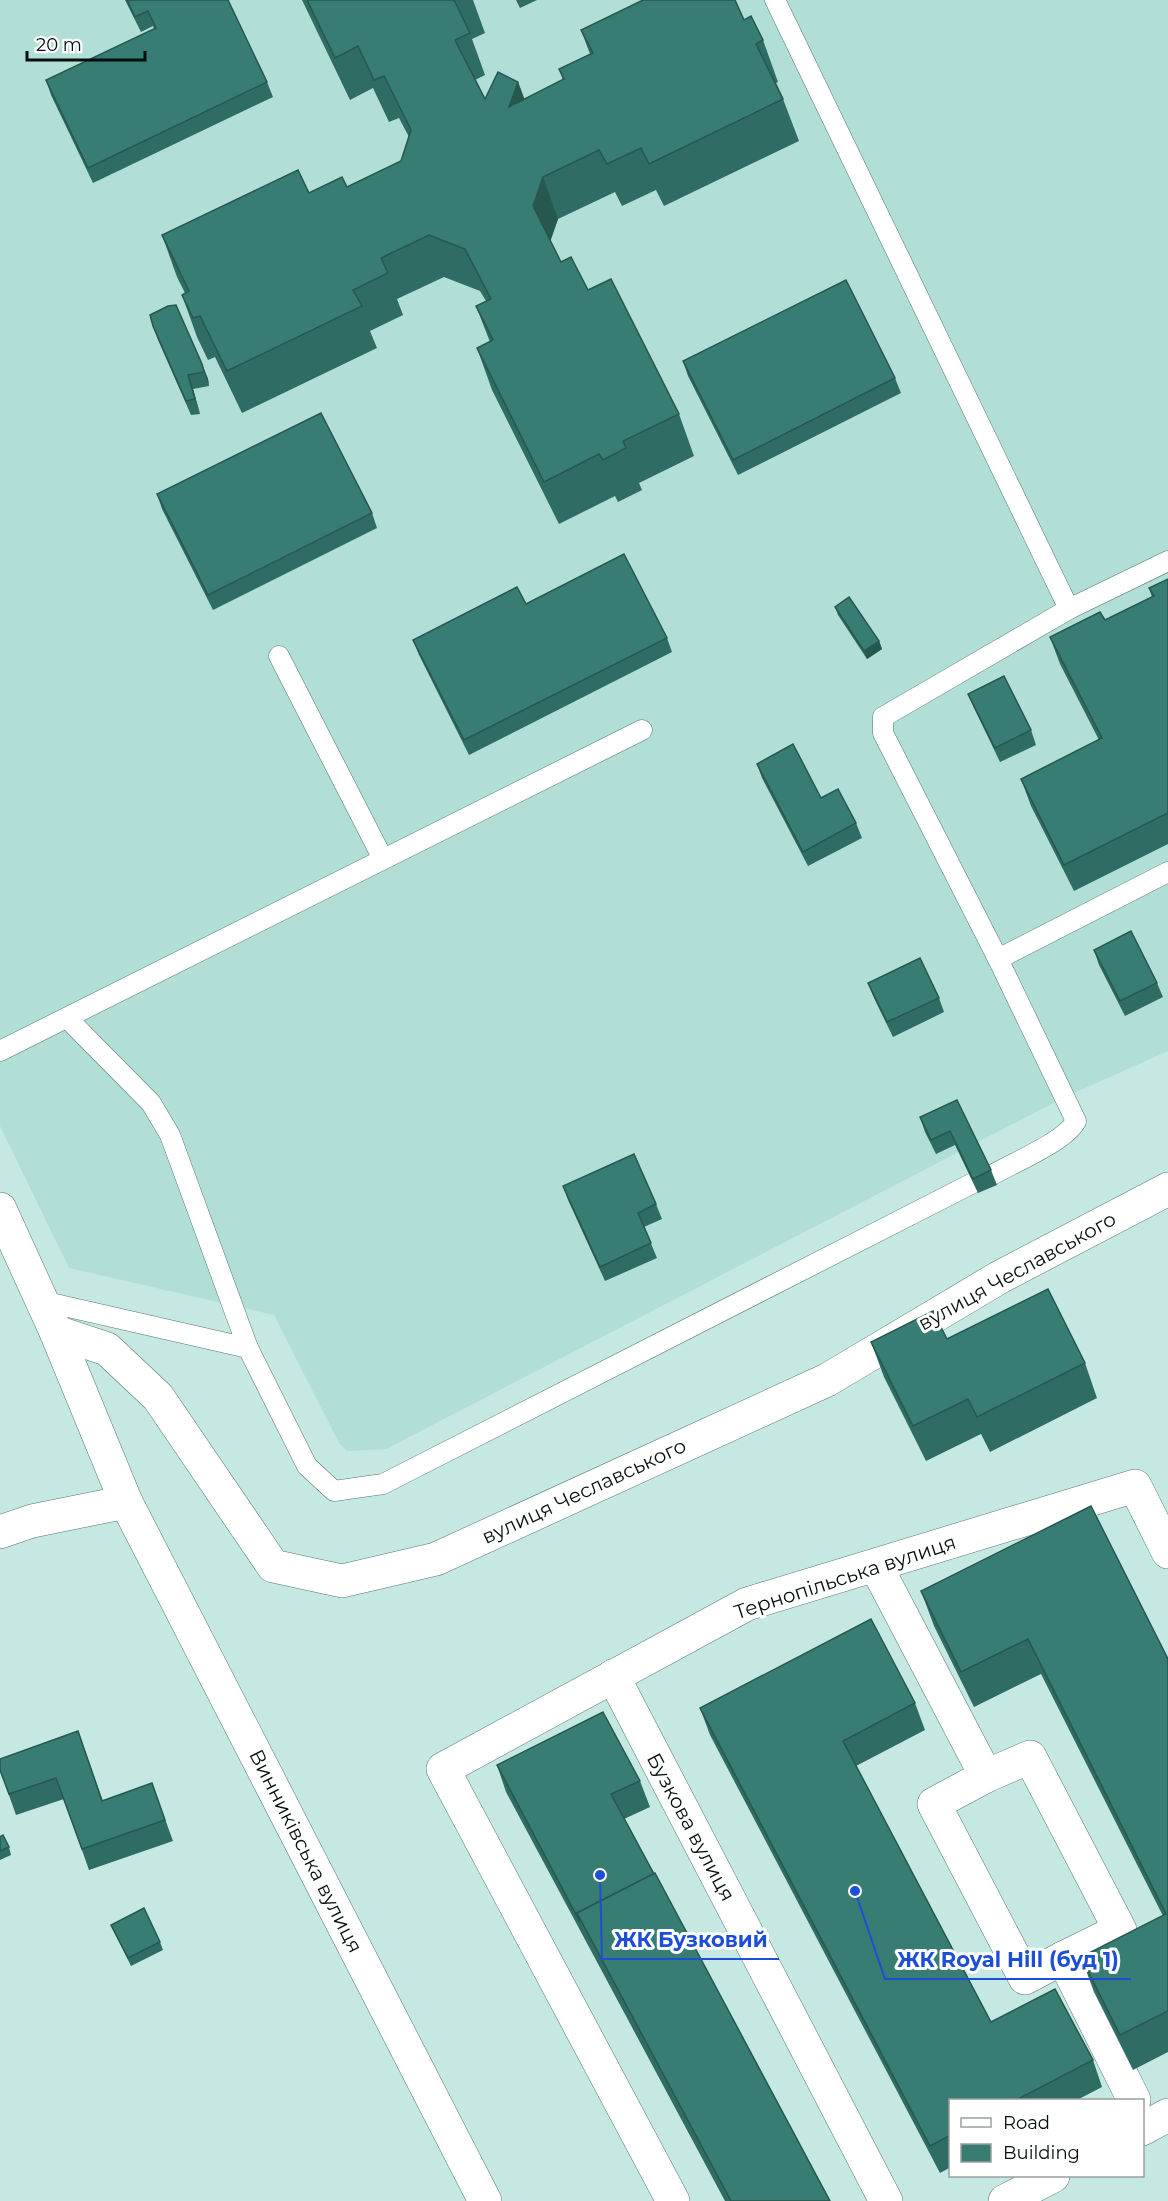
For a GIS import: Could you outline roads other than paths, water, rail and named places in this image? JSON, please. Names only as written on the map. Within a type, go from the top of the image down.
[{"type":"street","name":"вулиця Чеславського","points":[[56,1332],[107,1349],[158,1397],[273,1566],[342,1581],[436,1559],[827,1380],[1000,1277],[1168,1189]]},
{"type":"street","name":"Винниківська вулиця","points":[[0,1209],[56,1332],[126,1502],[485,2201]]},
{"type":"street","name":"Тернопільська вулиця","points":[[673,2201],[442,1769],[747,1604],[1135,1486],[1168,1552]]},
{"type":"street","points":[[0,1532],[32,1521],[126,1502]]},
{"type":"street","points":[[876,1566],[986,1776]]},
{"type":"street","name":"Бузкова вулиця","points":[[613,1676],[886,2201]]},
{"type":"street","points":[[1030,1757],[1120,1930],[1063,1958],[1025,1977],[934,1804],[986,1776],[1030,1757]]},
{"type":"street","points":[[1063,1958],[1137,2099]]},
{"type":"street","points":[[1005,2201],[1049,2177]]},
{"type":"lane","points":[[775,0],[1069,609]]},
{"type":"lane","points":[[992,1175],[1055,1141],[1072,1130],[1076,1121],[999,958],[883,733],[883,717],[1069,609],[1168,561]]},
{"type":"lane","points":[[279,656],[383,859]]},
{"type":"lane","points":[[0,1051],[642,730]]},
{"type":"lane","points":[[999,958],[1168,873]]},
{"type":"lane","points":[[67,1018],[151,1103],[170,1135],[248,1348],[307,1466],[334,1491],[383,1484],[973,1183]]},
{"type":"lane","points":[[42,1301],[248,1348]]},
{"type":"place","name":"ЖК Бузковий","points":[[600,1875]]},
{"type":"place","name":"ЖК Royal Hill (буд 1)","points":[[855,1891]]}]
